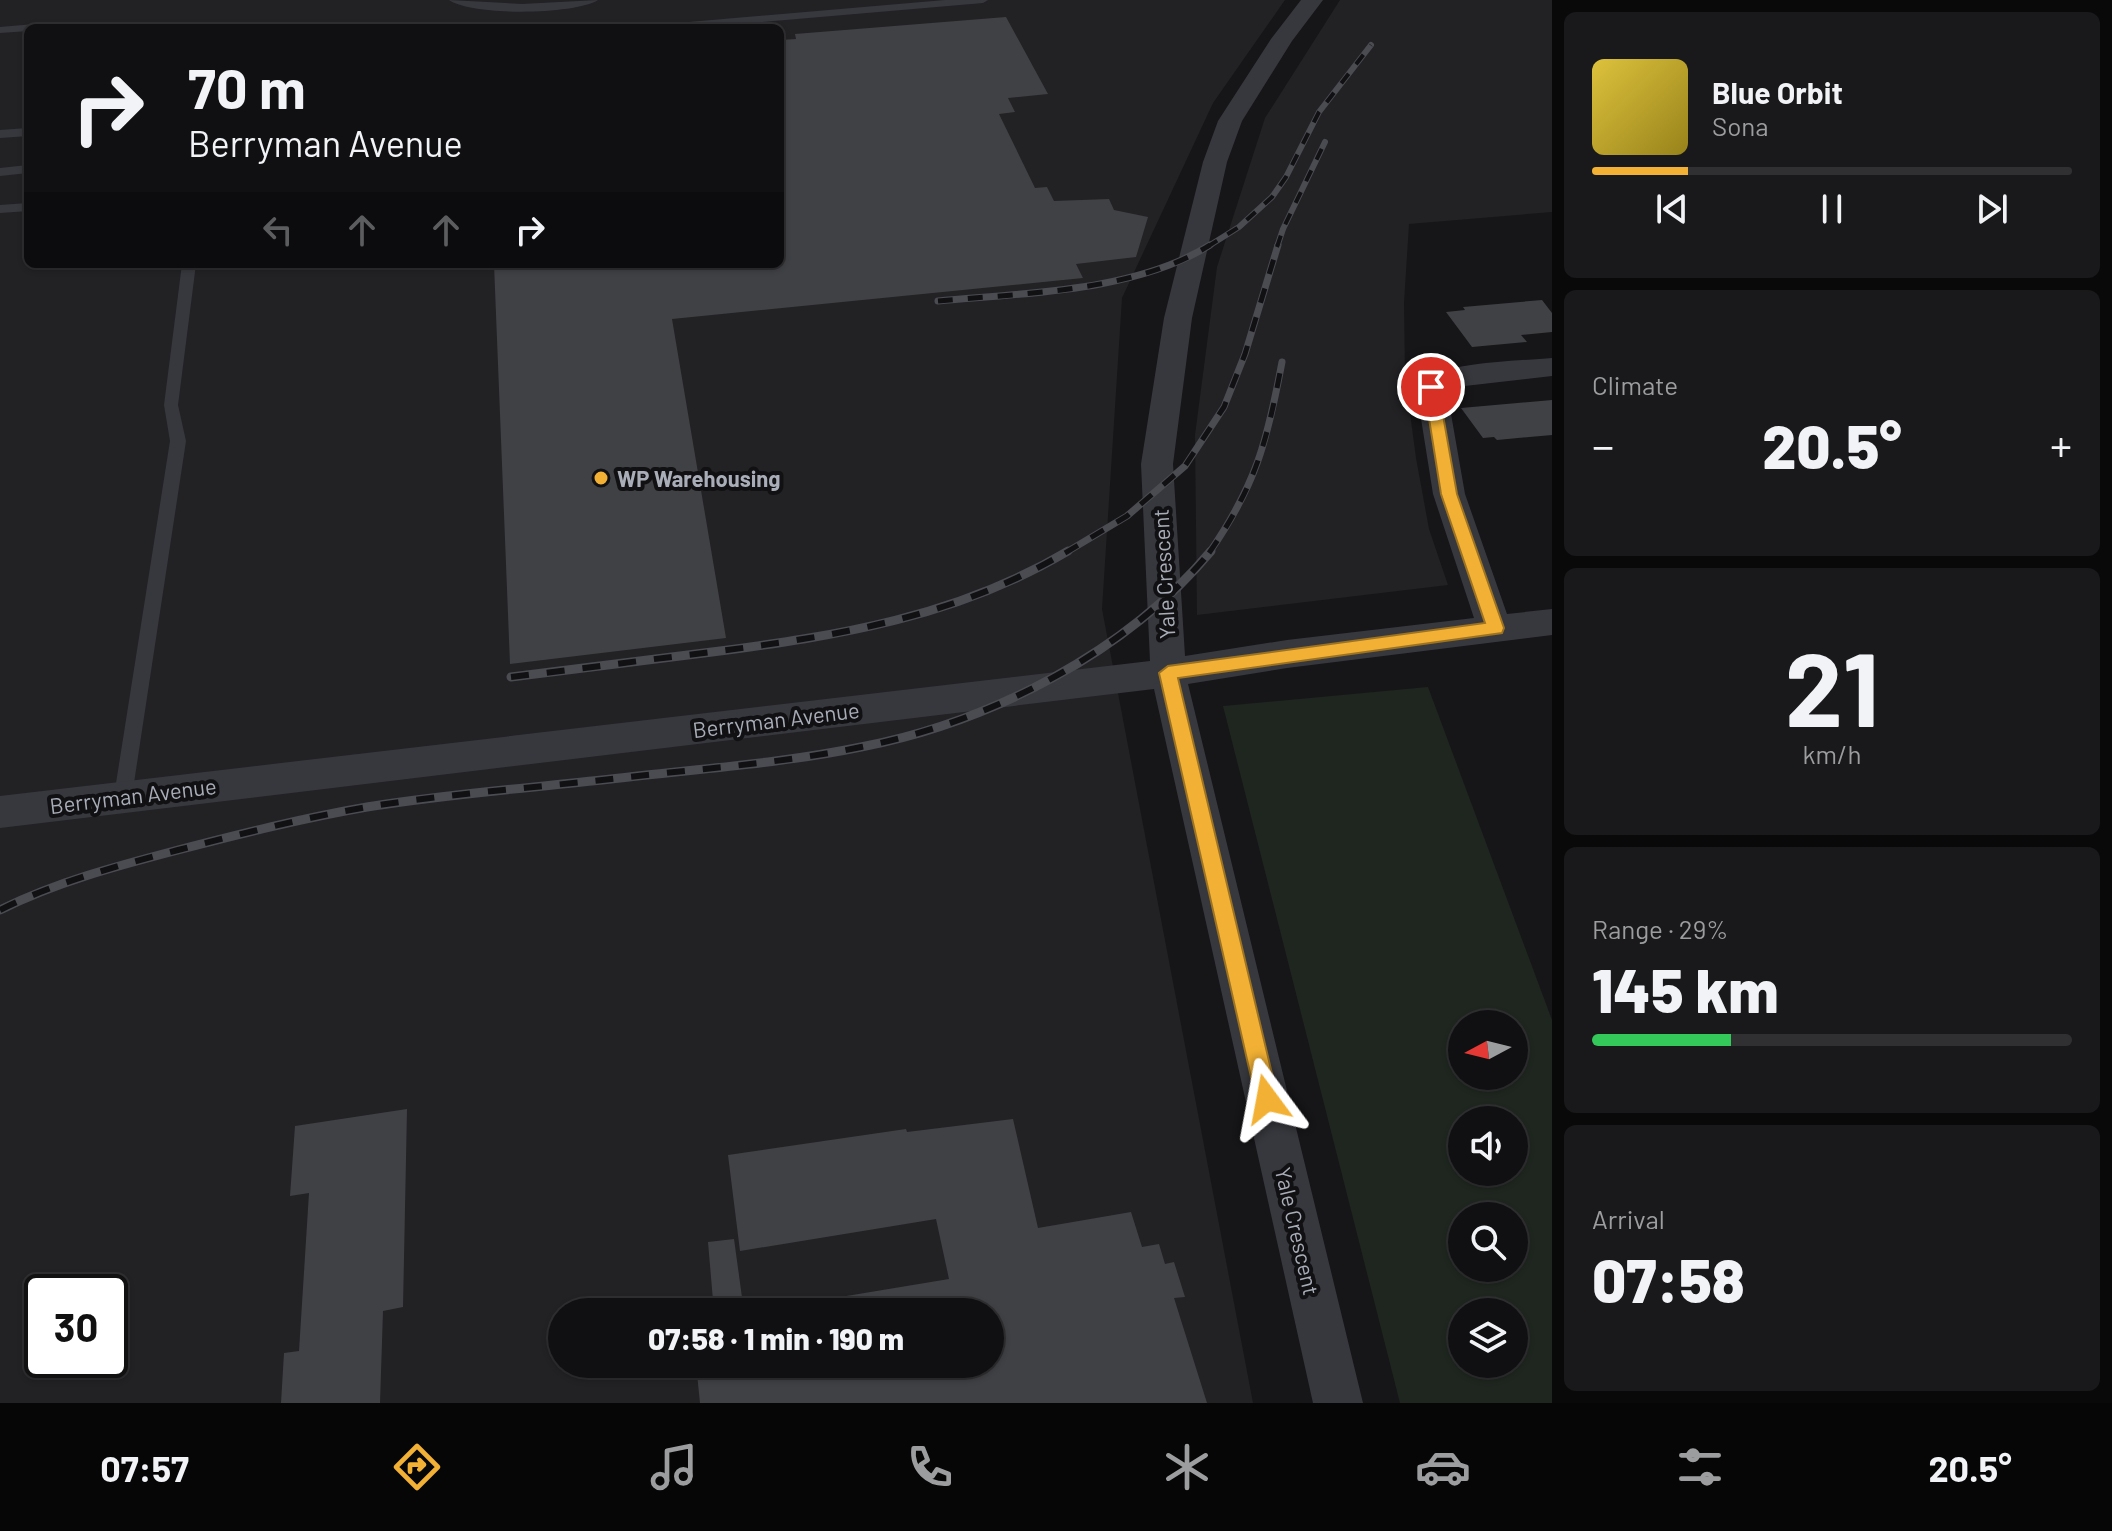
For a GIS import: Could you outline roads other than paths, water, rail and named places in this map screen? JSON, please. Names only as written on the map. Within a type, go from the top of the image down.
[{"type":"street","name":"Yale Crescent","points":[[1312,0],[1282,39],[1230,121],[1211,174],[1190,255],[1157,464],[1168,673],[1338,1403]]},
{"type":"street","points":[[1495,628],[1449,494],[1431,387],[1450,378],[1552,367]]},
{"type":"street","name":"Berryman Avenue","points":[[0,812],[1168,673],[1287,654],[1552,622]]},
{"type":"lane","points":[[454,0],[498,6],[576,4],[593,0]]},
{"type":"lane","points":[[701,24],[983,0]]},
{"type":"lane","points":[[0,30],[24,28]]},
{"type":"lane","points":[[0,134],[24,132]]},
{"type":"lane","points":[[0,172],[24,169]]},
{"type":"lane","points":[[0,209],[24,207]]},
{"type":"lane","points":[[123,796],[178,441],[171,405],[188,268]]},
{"type":"railway","points":[[1207,247],[1239,227],[1272,197],[1286,177],[1319,112],[1371,45]]},
{"type":"railway","points":[[1277,247],[1325,142]]},
{"type":"railway","points":[[938,301],[1078,288],[1114,281],[1180,261],[1210,245]]},
{"type":"railway","points":[[1065,553],[1127,516],[1185,466],[1224,407],[1245,354],[1278,245]]},
{"type":"railway","points":[[1209,553],[1238,506],[1258,462],[1282,362]]},
{"type":"railway","points":[[511,677],[759,646],[895,620],[983,592],[1026,574],[1068,551]]},
{"type":"railway","points":[[0,910],[43,891],[110,869],[248,832],[343,811],[397,802],[768,762],[910,736],[1006,701],[1097,651],[1139,621],[1177,588],[1211,551]]},
{"type":"place","name":"WP Warehousing","points":[[601,478]]}]
